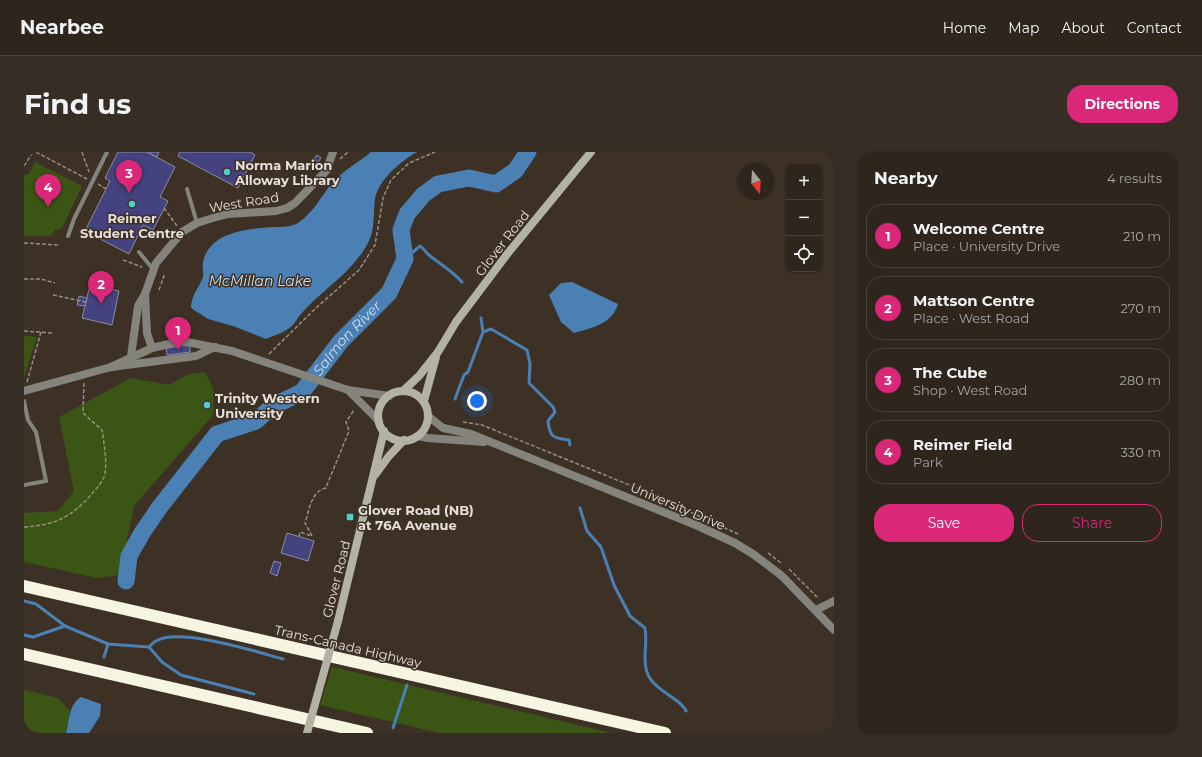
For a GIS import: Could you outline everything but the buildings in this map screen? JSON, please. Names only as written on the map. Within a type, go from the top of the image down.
[{"type":"highway","name":"Trans-Canada Highway","points":[[24,586],[665,733]]},
{"type":"highway","points":[[24,654],[367,733]]},
{"type":"main road","name":"Glover Road","points":[[404,391],[419,376],[438,352],[456,322],[508,253],[591,152]]},
{"type":"main road","name":"Glover Road","points":[[424,401],[438,352]]},
{"type":"main road","points":[[404,391],[415,393],[424,401],[428,416],[424,430],[418,436],[404,440],[390,436],[384,431],[379,421],[380,407],[389,396],[404,391]]},
{"type":"main road","name":"Glover Road","points":[[307,733],[338,621],[374,477],[376,457],[384,431]]},
{"type":"main road","name":"Glover Road","points":[[374,477],[389,456],[404,440]]},
{"type":"street","name":"West Road","points":[[131,356],[138,306],[145,294],[153,269],[182,232],[198,223],[228,214],[276,211],[287,208],[295,203],[326,171],[333,152]]},
{"type":"street","name":"West Road","points":[[145,294],[147,333],[152,348]]},
{"type":"street","points":[[112,367],[131,356],[152,348],[182,341],[215,347],[262,361],[346,390],[389,396]]},
{"type":"street","points":[[26,390],[84,376],[112,367],[196,356],[215,347]]},
{"type":"street","points":[[346,390],[379,421]]},
{"type":"street","name":"University Drive","points":[[428,416],[439,426],[471,434],[489,443],[729,540],[753,554],[778,572],[834,630]]},
{"type":"street","name":"University Drive","points":[[418,436],[489,443]]},
{"type":"street","points":[[816,610],[834,601]]},
{"type":"lane","points":[[68,236],[74,219],[107,152]]},
{"type":"lane","points":[[187,189],[198,223]]},
{"type":"lane","points":[[139,252],[153,269]]},
{"type":"lane","points":[[171,322],[177,342]]},
{"type":"lane","points":[[24,402],[26,421],[36,432],[46,481],[24,485]]},
{"type":"path","points":[[24,167],[33,152]]},
{"type":"path","points":[[36,152],[106,189]]},
{"type":"path","points":[[82,152],[92,181]]},
{"type":"path","points":[[262,361],[316,308],[359,270],[375,244],[383,198],[391,180],[410,163],[435,152]]},
{"type":"path","points":[[164,208],[182,232]]},
{"type":"path","points":[[24,243],[58,245]]},
{"type":"path","points":[[123,260],[142,267]]},
{"type":"path","points":[[158,290],[164,276]]},
{"type":"path","points":[[24,279],[41,279],[56,283]]},
{"type":"path","points":[[53,295],[86,302]]},
{"type":"path","points":[[24,331],[53,332]]},
{"type":"path","points":[[26,390],[27,379],[41,332]]},
{"type":"path","points":[[24,527],[40,525],[67,517],[95,490],[104,478],[105,465],[102,430],[83,414],[84,376]]},
{"type":"path","points":[[299,537],[300,532],[312,536],[305,523],[313,497],[328,485],[349,432],[346,422],[348,417],[356,408]]},
{"type":"green space","points":[[35,162],[82,186],[62,228],[55,230],[51,236],[24,236],[24,176],[29,174]]},
{"type":"green space","points":[[24,336],[37,337],[24,377]]},
{"type":"green space","points":[[205,372],[214,390],[213,415],[134,506],[120,575],[97,578],[24,562],[24,513],[58,511],[74,491],[59,417],[131,378],[169,385],[189,374]]},
{"type":"green space","points":[[332,667],[612,733],[439,733],[320,705]]},
{"type":"green space","points":[[24,690],[58,698],[70,711],[66,733],[24,733]]},
{"type":"water","name":"McMillan Lake","points":[[371,152],[417,152],[404,160],[385,178],[377,192],[371,236],[355,262],[299,316],[294,324],[287,330],[266,339],[233,326],[208,319],[191,308],[194,295],[203,277],[203,262],[207,252],[214,244],[222,238],[242,231],[293,225],[298,223],[313,209],[338,177]]},
{"type":"water","points":[[572,282],[618,304],[615,311],[606,321],[594,327],[574,333],[561,322],[549,295],[561,283]]},
{"type":"water","points":[[81,697],[101,704],[100,716],[89,733],[66,733],[72,708]]},
{"type":"waterway","name":"Salmon River","points":[[126,581],[129,556],[142,533],[159,508],[217,434],[256,421],[273,406],[302,392],[341,341],[389,293],[405,259],[401,230],[407,214],[423,195],[438,184],[469,178],[496,184],[515,171],[528,152]]},
{"type":"waterway","points":[[405,259],[420,246],[462,282]]},
{"type":"waterway","points":[[481,318],[483,332],[491,329],[527,350],[530,364],[529,383],[553,407],[555,412],[548,421],[551,434],[556,438],[569,440],[570,445]]},
{"type":"waterway","points":[[455,399],[464,375],[468,372],[483,332]]},
{"type":"waterway","points":[[580,508],[587,531],[601,547],[614,585],[630,616],[645,628],[645,661],[650,678],[660,689],[679,702],[686,711]]},
{"type":"waterway","points":[[24,601],[36,604],[65,626],[108,644],[149,647],[155,641],[167,637],[182,637],[219,642],[283,659]]},
{"type":"waterway","points":[[24,635],[33,637],[65,626]]},
{"type":"waterway","name":"Salmon River","points":[[104,657],[108,644]]},
{"type":"waterway","points":[[149,647],[162,662],[181,675],[254,694]]},
{"type":"waterway","points":[[393,728],[407,685]]},
{"type":"place","name":"Norma Marion Alloway Library","points":[[227,172]]},
{"type":"place","name":"The Cube","points":[[129,193]]},
{"type":"place","name":"Reimer Student Centre","points":[[132,204]]},
{"type":"place","name":"Reimer Field","points":[[48,207]]},
{"type":"place","name":"Mattson Centre","points":[[101,304]]},
{"type":"place","name":"Welcome Centre","points":[[178,350]]},
{"type":"place","name":"Trinity Western University","points":[[207,405]]},
{"type":"place","name":"Glover Road (NB) at 76A Avenue","points":[[350,517]]}]
